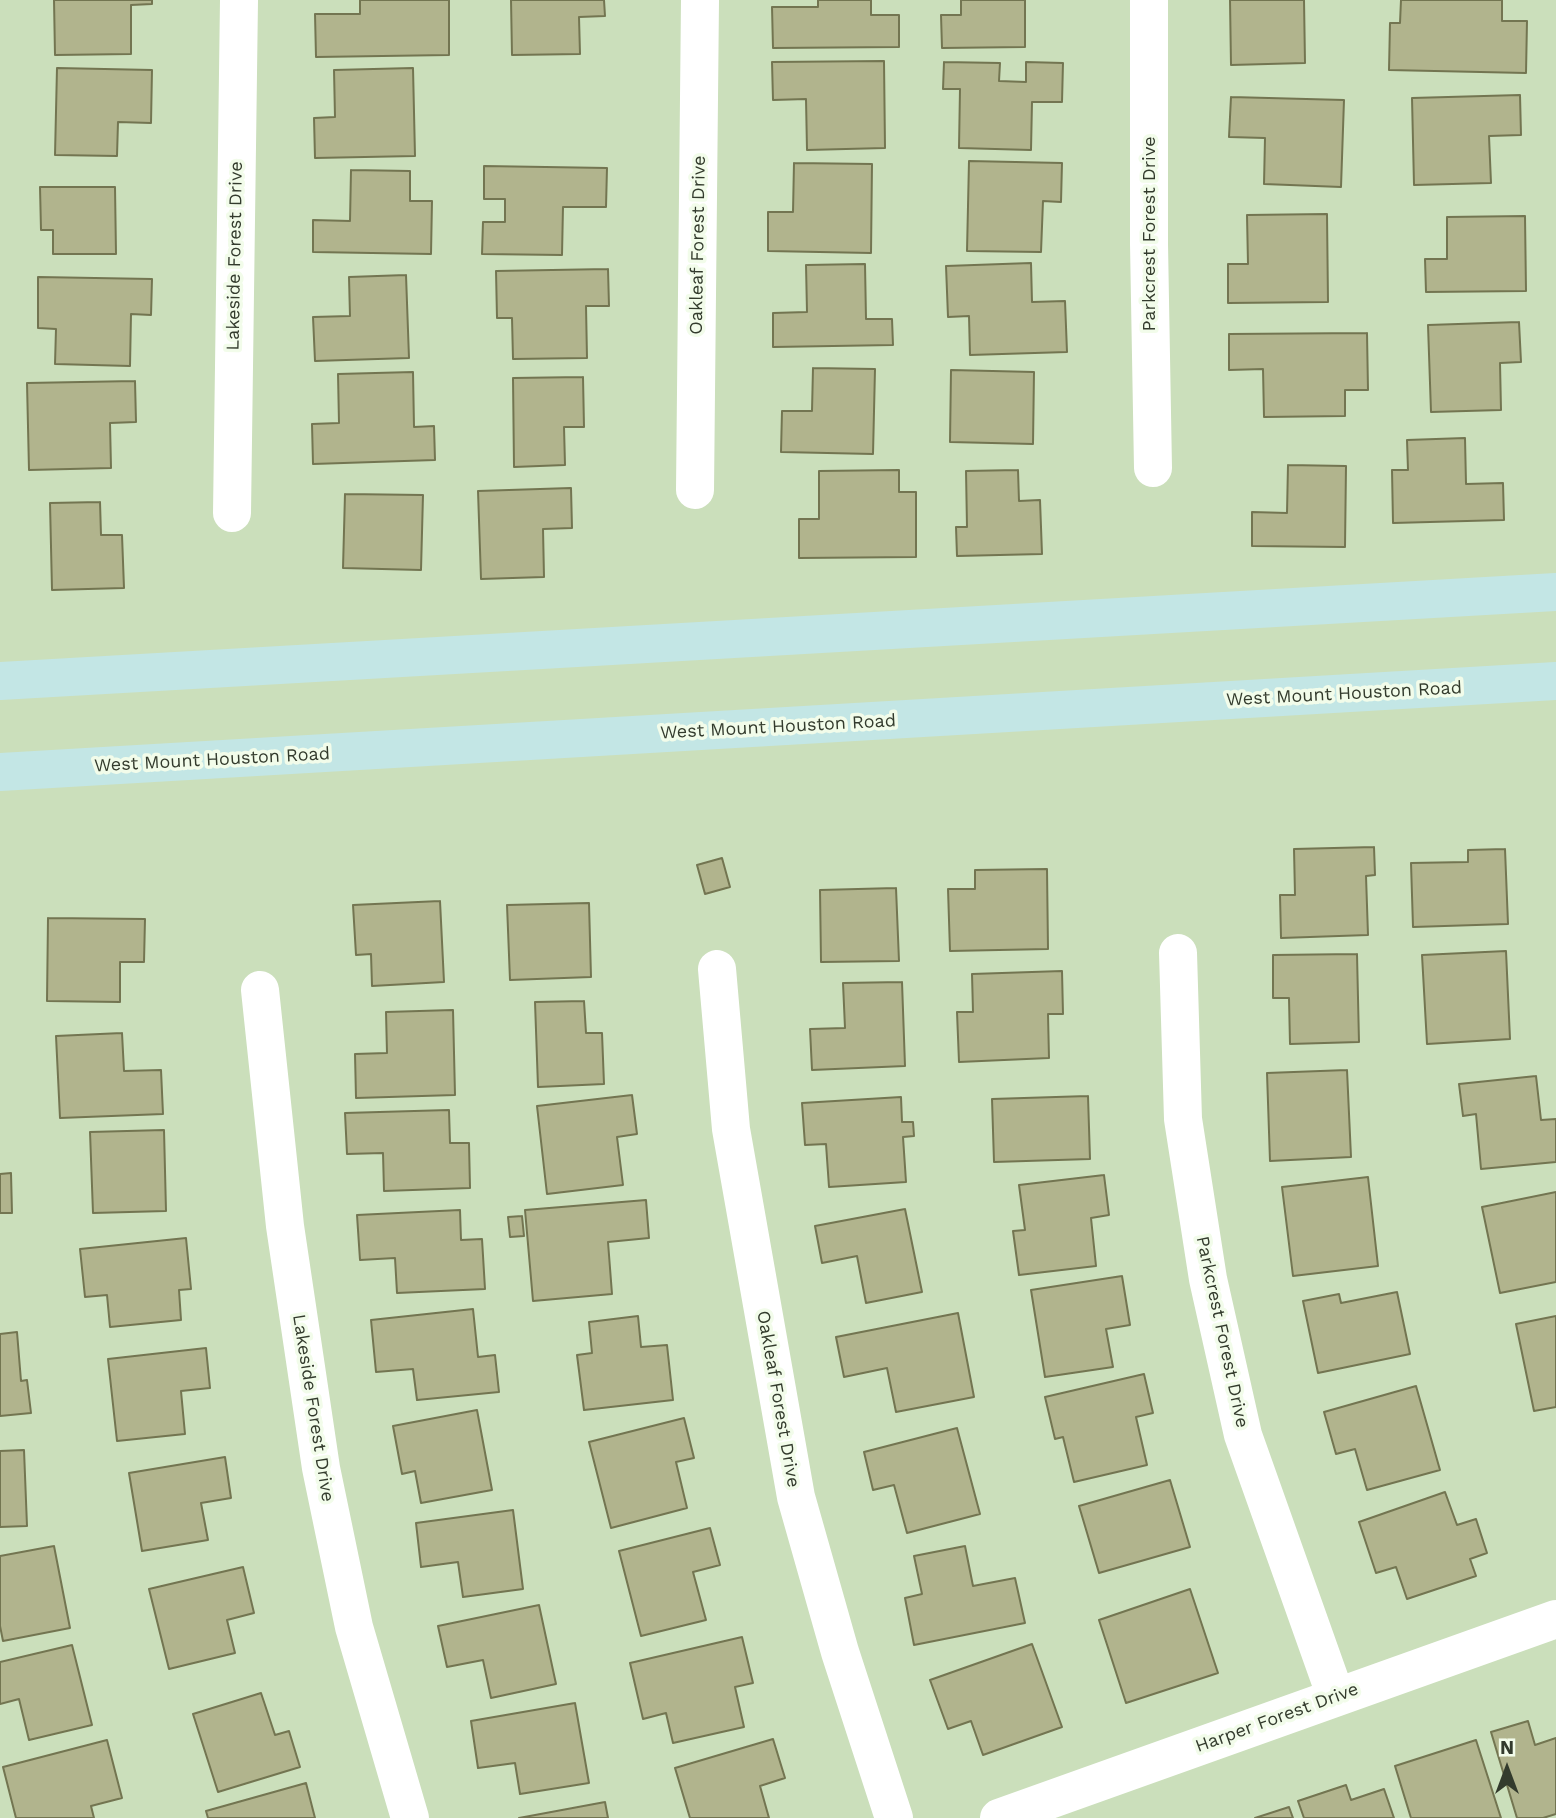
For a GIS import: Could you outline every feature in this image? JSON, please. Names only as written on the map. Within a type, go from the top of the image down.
[{"type":"main road","points":[[0,681],[1556,592]]},
{"type":"main road","name":"West Mount Houston Road","points":[[0,772],[1556,681]]},
{"type":"street","name":"Lakeside Forest Drive","points":[[232,513],[239,0]]},
{"type":"street","name":"Oakleaf Forest Drive","points":[[695,490],[700,0]]},
{"type":"street","name":"Parkcrest Forest Drive","points":[[1149,0],[1153,468]]},
{"type":"street","name":"Parkcrest Forest Drive","points":[[1178,953],[1183,1119],[1208,1279],[1243,1435],[1336,1696]]},
{"type":"street","name":"Oakleaf Forest Drive","points":[[717,969],[731,1129],[796,1497],[840,1652],[894,1818]]},
{"type":"street","name":"Lakeside Forest Drive","points":[[260,990],[285,1226],[321,1468],[354,1627],[410,1818]]},
{"type":"street","name":"Harper Forest Drive","points":[[999,1818],[1556,1619]]},
{"type":"building","points":[[54,0],[152,0],[152,4],[131,5],[131,54],[55,55]]},
{"type":"building","points":[[360,0],[449,0],[449,55],[316,57],[315,14],[360,14]]},
{"type":"building","points":[[511,0],[604,0],[605,16],[579,17],[580,54],[512,55]]},
{"type":"building","points":[[818,0],[871,0],[871,15],[899,15],[899,47],[773,48],[772,7],[818,7]]},
{"type":"building","points":[[961,0],[1025,0],[1025,47],[942,48],[941,15],[961,15]]},
{"type":"building","points":[[1230,0],[1304,0],[1305,63],[1231,65]]},
{"type":"building","points":[[1401,0],[1502,0],[1502,21],[1527,21],[1526,73],[1389,70],[1390,23],[1400,23]]},
{"type":"building","points":[[884,61],[885,148],[807,150],[806,99],[773,100],[772,62]]},
{"type":"building","points":[[944,62],[1000,63],[999,81],[1026,82],[1026,62],[1063,63],[1062,102],[1032,102],[1031,150],[959,148],[960,89],[943,89]]},
{"type":"building","points":[[57,68],[152,70],[151,123],[118,122],[117,156],[55,155]]},
{"type":"building","points":[[413,68],[415,156],[315,158],[314,118],[335,117],[334,70]]},
{"type":"building","points":[[1520,95],[1521,135],[1489,136],[1491,183],[1414,185],[1412,98]]},
{"type":"building","points":[[1231,97],[1344,100],[1341,187],[1264,184],[1265,138],[1229,137]]},
{"type":"building","points":[[969,161],[1062,163],[1061,202],[1043,201],[1041,252],[967,251]]},
{"type":"building","points":[[794,163],[872,164],[871,253],[768,251],[768,212],[793,212]]},
{"type":"building","points":[[484,166],[607,168],[606,207],[563,207],[562,255],[482,254],[483,222],[505,222],[505,199],[484,199]]},
{"type":"building","points":[[351,170],[410,171],[410,201],[432,201],[431,254],[313,252],[313,220],[350,221]]},
{"type":"building","points":[[40,187],[115,187],[116,254],[53,254],[53,230],[41,230]]},
{"type":"building","points":[[1327,214],[1328,302],[1228,303],[1228,264],[1248,264],[1247,215]]},
{"type":"building","points":[[1525,216],[1526,291],[1426,292],[1425,259],[1447,259],[1447,217]]},
{"type":"building","points":[[1031,263],[1032,302],[1065,301],[1067,352],[970,355],[969,316],[948,317],[946,266]]},
{"type":"building","points":[[865,264],[866,319],[892,319],[893,345],[773,347],[773,313],[807,312],[806,265]]},
{"type":"building","points":[[608,269],[609,306],[586,306],[587,358],[513,359],[512,318],[497,318],[496,271]]},
{"type":"building","points":[[406,275],[409,358],[315,361],[313,317],[350,316],[349,277]]},
{"type":"building","points":[[38,277],[152,279],[151,315],[131,314],[130,366],[55,364],[56,329],[38,328]]},
{"type":"building","points":[[1519,322],[1521,362],[1500,363],[1501,410],[1431,412],[1428,325]]},
{"type":"building","points":[[1367,333],[1368,390],[1345,390],[1345,416],[1264,417],[1263,369],[1229,370],[1229,334]]},
{"type":"building","points":[[813,368],[875,369],[873,454],[781,452],[782,411],[812,411]]},
{"type":"building","points":[[951,370],[1034,372],[1033,444],[950,442]]},
{"type":"building","points":[[413,372],[414,427],[434,426],[435,460],[313,464],[312,424],[339,423],[338,374]]},
{"type":"building","points":[[583,377],[584,427],[564,427],[565,465],[514,467],[513,378]]},
{"type":"building","points":[[135,381],[136,422],[110,423],[111,468],[29,470],[27,383]]},
{"type":"building","points":[[1465,438],[1466,484],[1503,483],[1504,520],[1393,523],[1392,470],[1408,470],[1407,440]]},
{"type":"building","points":[[1288,465],[1346,466],[1345,547],[1252,546],[1252,512],[1287,513]]},
{"type":"building","points":[[899,470],[899,492],[916,492],[916,557],[799,558],[799,519],[819,519],[819,471]]},
{"type":"building","points":[[1018,470],[1019,501],[1040,500],[1042,554],[957,556],[956,527],[967,527],[966,471]]},
{"type":"building","points":[[571,488],[572,528],[543,529],[544,577],[481,579],[478,491]]},
{"type":"building","points":[[345,494],[423,495],[421,570],[343,568]]},
{"type":"building","points":[[100,502],[101,535],[122,535],[124,588],[52,590],[50,503]]},
{"type":"building","points":[[1374,847],[1375,875],[1366,876],[1368,935],[1281,938],[1280,895],[1295,895],[1294,849]]},
{"type":"building","points":[[1505,849],[1508,924],[1413,927],[1411,863],[1468,862],[1468,850]]},
{"type":"building","points":[[722,858],[730,887],[705,894],[697,865]]},
{"type":"building","points":[[1047,869],[1048,949],[950,951],[948,889],[975,889],[975,870]]},
{"type":"building","points":[[896,888],[899,961],[821,962],[820,890]]},
{"type":"building","points":[[440,901],[444,982],[372,986],[371,954],[356,955],[353,905]]},
{"type":"building","points":[[589,903],[591,977],[510,980],[507,905]]},
{"type":"building","points":[[48,918],[145,919],[144,962],[120,962],[120,1002],[47,1001]]},
{"type":"building","points":[[1506,951],[1510,1039],[1427,1044],[1422,955]]},
{"type":"building","points":[[1357,954],[1359,1042],[1290,1044],[1289,998],[1273,998],[1273,955]]},
{"type":"building","points":[[1062,971],[1063,1014],[1048,1014],[1049,1058],[959,1062],[957,1012],[973,1012],[972,974]]},
{"type":"building","points":[[902,982],[905,1066],[812,1070],[810,1029],[845,1028],[843,983]]},
{"type":"building","points":[[584,1001],[586,1033],[602,1033],[604,1084],[538,1087],[535,1002]]},
{"type":"building","points":[[453,1010],[455,1095],[356,1098],[355,1054],[387,1053],[386,1012]]},
{"type":"building","points":[[122,1033],[124,1071],[161,1070],[163,1114],[60,1118],[56,1036]]},
{"type":"building","points":[[1347,1070],[1351,1157],[1270,1161],[1267,1073]]},
{"type":"building","points":[[1536,1076],[1541,1120],[1556,1119],[1556,1162],[1481,1169],[1476,1114],[1463,1116],[1459,1084]]},
{"type":"building","points":[[632,1095],[637,1134],[617,1137],[623,1185],[547,1194],[537,1106]]},
{"type":"building","points":[[1088,1096],[1090,1159],[994,1162],[992,1099]]},
{"type":"building","points":[[901,1097],[902,1122],[913,1122],[914,1136],[903,1137],[906,1182],[829,1187],[826,1144],[805,1145],[802,1103]]},
{"type":"building","points":[[449,1110],[450,1143],[469,1143],[470,1188],[384,1191],[383,1153],[347,1154],[345,1113]]},
{"type":"building","points":[[164,1130],[166,1211],[93,1213],[90,1132]]},
{"type":"building","points":[[11,1173],[12,1213],[0,1213],[0,1174]]},
{"type":"building","points":[[1104,1175],[1109,1215],[1091,1218],[1096,1266],[1019,1275],[1013,1231],[1025,1230],[1019,1185]]},
{"type":"building","points":[[1368,1177],[1378,1266],[1293,1276],[1282,1187]]},
{"type":"building","points":[[1556,1192],[1556,1282],[1500,1293],[1482,1207]]},
{"type":"building","points":[[646,1200],[649,1238],[608,1242],[612,1294],[533,1301],[525,1210]]},
{"type":"building","points":[[905,1209],[922,1292],[866,1303],[857,1256],[822,1263],[815,1226]]},
{"type":"building","points":[[460,1210],[461,1240],[482,1239],[485,1289],[397,1293],[395,1258],[360,1260],[357,1215]]},
{"type":"building","points":[[522,1216],[524,1236],[510,1237],[508,1217]]},
{"type":"building","points":[[186,1238],[191,1289],[179,1290],[181,1320],[110,1327],[107,1295],[85,1297],[80,1249]]},
{"type":"building","points":[[1122,1276],[1130,1325],[1106,1329],[1113,1367],[1045,1377],[1031,1290]]},
{"type":"building","points":[[1397,1292],[1410,1354],[1318,1373],[1303,1301],[1339,1294],[1341,1303]]},
{"type":"building","points":[[473,1309],[478,1357],[495,1355],[499,1392],[417,1400],[413,1369],[376,1372],[371,1320]]},
{"type":"building","points":[[958,1313],[974,1397],[896,1412],[887,1368],[844,1377],[836,1337]]},
{"type":"building","points":[[638,1316],[641,1347],[667,1345],[673,1400],[584,1410],[577,1355],[592,1353],[589,1322]]},
{"type":"building","points":[[1556,1316],[1556,1407],[1534,1411],[1516,1324]]},
{"type":"building","points":[[17,1332],[21,1381],[27,1380],[31,1413],[0,1416],[0,1334]]},
{"type":"building","points":[[206,1348],[210,1388],[181,1391],[185,1434],[117,1441],[108,1359]]},
{"type":"building","points":[[1144,1374],[1153,1413],[1136,1417],[1147,1465],[1074,1482],[1063,1437],[1055,1439],[1045,1397]]},
{"type":"building","points":[[1416,1386],[1440,1470],[1367,1490],[1355,1449],[1336,1454],[1324,1412]]},
{"type":"building","points":[[477,1410],[492,1490],[421,1503],[415,1471],[402,1474],[393,1426]]},
{"type":"building","points":[[684,1418],[694,1458],[676,1462],[687,1508],[611,1528],[589,1442]]},
{"type":"building","points":[[957,1428],[980,1514],[907,1533],[894,1485],[873,1490],[864,1452]]},
{"type":"building","points":[[24,1450],[27,1526],[0,1527],[0,1451]]},
{"type":"building","points":[[225,1457],[231,1498],[201,1503],[208,1540],[142,1551],[129,1473]]},
{"type":"building","points":[[1170,1480],[1190,1547],[1099,1573],[1079,1506]]},
{"type":"building","points":[[1445,1492],[1457,1525],[1476,1519],[1487,1553],[1470,1559],[1476,1576],[1407,1599],[1396,1567],[1376,1573],[1359,1522]]},
{"type":"building","points":[[513,1510],[523,1589],[463,1597],[458,1562],[421,1567],[416,1523]]},
{"type":"building","points":[[710,1528],[720,1565],[693,1572],[706,1620],[641,1636],[619,1551]]},
{"type":"building","points":[[54,1546],[70,1628],[3,1641],[0,1626],[0,1556]]},
{"type":"building","points":[[965,1546],[973,1586],[1015,1578],[1025,1623],[914,1645],[905,1598],[922,1594],[914,1556]]},
{"type":"building","points":[[243,1567],[254,1613],[227,1620],[235,1653],[169,1669],[149,1589]]},
{"type":"building","points":[[1190,1589],[1218,1673],[1126,1703],[1099,1620]]},
{"type":"building","points":[[539,1605],[556,1684],[491,1698],[483,1660],[447,1667],[438,1626]]},
{"type":"building","points":[[742,1637],[753,1683],[735,1687],[744,1727],[673,1743],[666,1713],[643,1719],[630,1663]]},
{"type":"building","points":[[1032,1644],[1062,1727],[983,1755],[971,1721],[948,1729],[930,1680]]},
{"type":"building","points":[[72,1645],[92,1725],[29,1740],[19,1699],[0,1704],[0,1662]]},
{"type":"building","points":[[261,1693],[275,1735],[289,1731],[300,1767],[218,1792],[193,1714]]},
{"type":"building","points":[[575,1703],[589,1783],[520,1794],[515,1763],[478,1768],[471,1721]]},
{"type":"building","points":[[1528,1721],[1535,1745],[1556,1738],[1556,1814],[1543,1818],[1517,1818],[1491,1732]]},
{"type":"building","points":[[773,1739],[785,1778],[760,1786],[769,1818],[690,1818],[675,1768]]},
{"type":"building","points":[[107,1740],[122,1798],[91,1806],[94,1818],[16,1818],[3,1767]]},
{"type":"building","points":[[1476,1740],[1501,1818],[1411,1818],[1395,1766]]},
{"type":"building","points":[[306,1783],[315,1818],[208,1818],[206,1811]]},
{"type":"building","points":[[1346,1785],[1351,1800],[1384,1789],[1394,1818],[1304,1818],[1298,1801]]},
{"type":"building","points":[[605,1802],[608,1818],[519,1818]]},
{"type":"building","points":[[1289,1807],[1293,1818],[1255,1818]]}]
